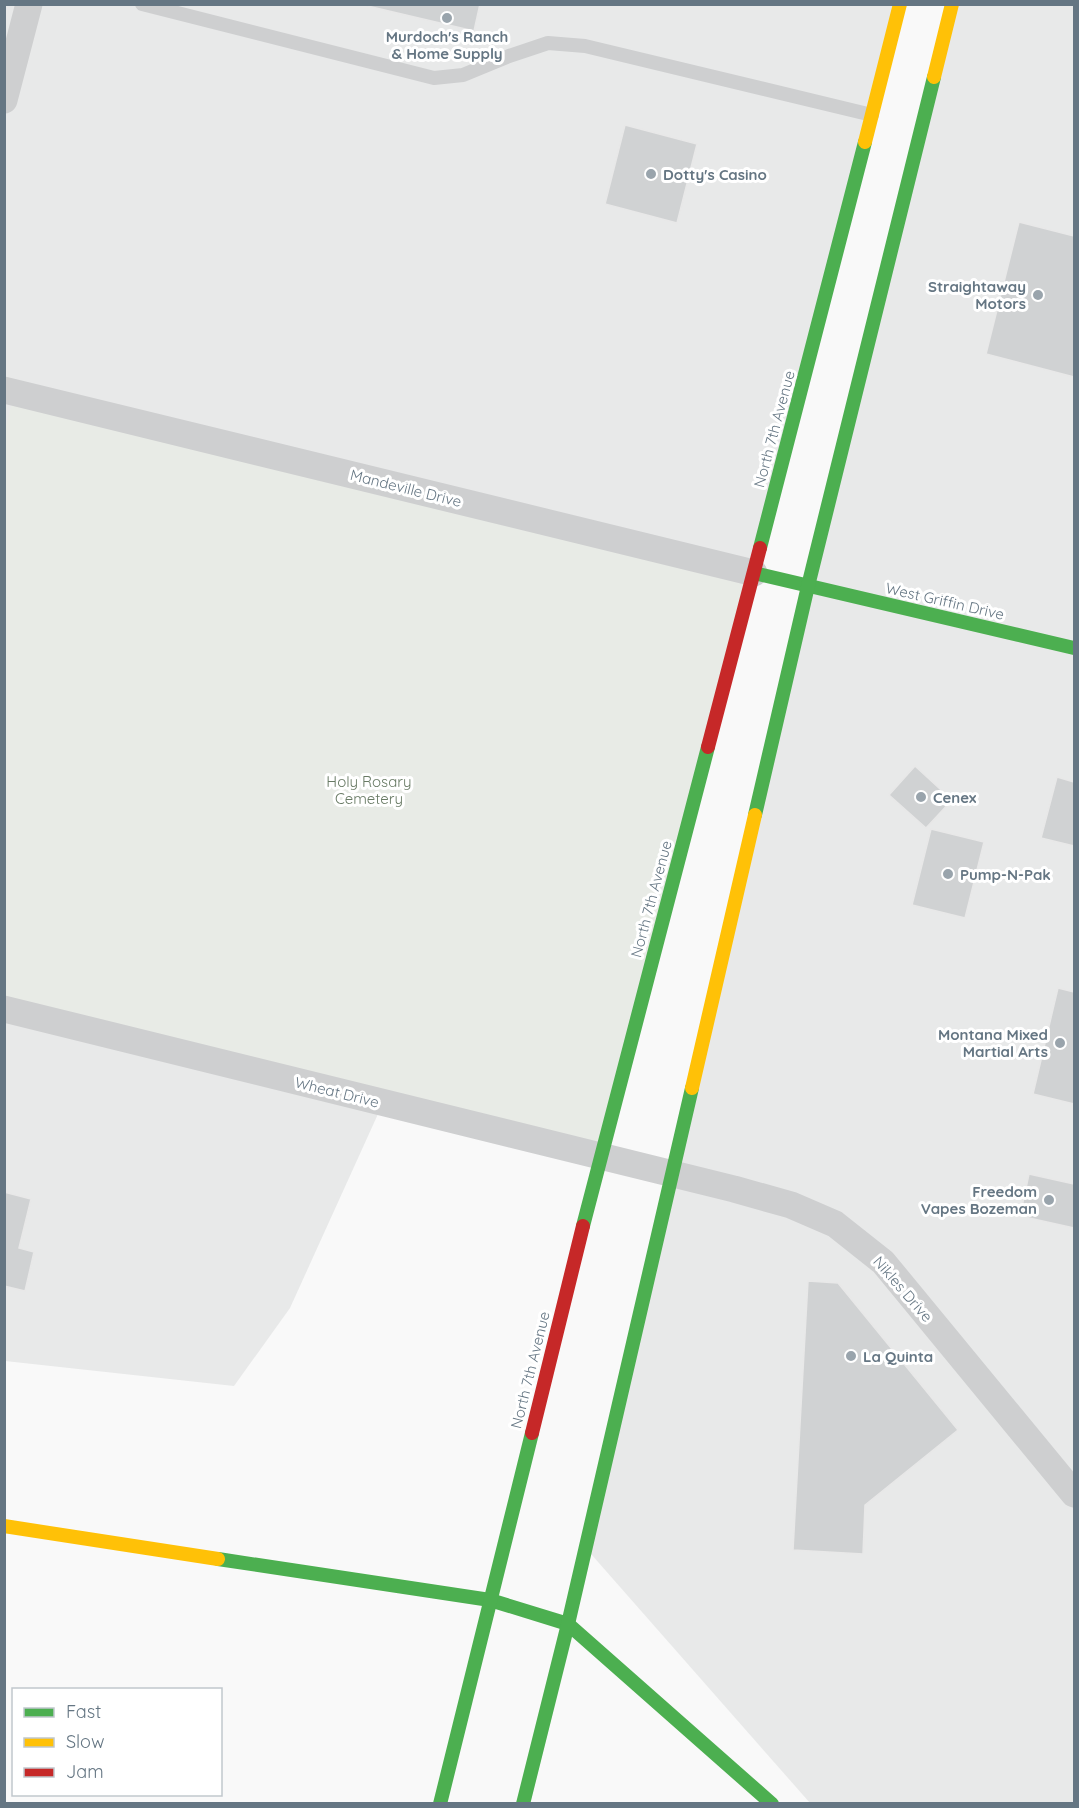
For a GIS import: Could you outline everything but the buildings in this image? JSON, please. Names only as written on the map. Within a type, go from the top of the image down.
[{"type":"main road","name":"North 7th Avenue","points":[[440,1803],[600,1157],[754,573],[900,4]]},
{"type":"main road","points":[[523,1803],[568,1624],[670,1174],[808,586],[952,4]]},
{"type":"main road","name":"Mandeville Drive","points":[[754,573],[808,586]]},
{"type":"main road","name":"West Griffin Drive","points":[[808,586],[1074,648]]},
{"type":"main road","points":[[4,1526],[490,1600],[568,1624],[772,1803]]},
{"type":"street","points":[[4,100],[29,4]]},
{"type":"street","name":"Mandeville Drive","points":[[4,390],[754,573]]},
{"type":"street","name":"Wheat Drive","points":[[4,1009],[670,1174]]},
{"type":"street","name":"Nikles Drive","points":[[670,1174],[791,1205],[835,1224],[883,1263],[1074,1494]]},
{"type":"lane","points":[[146,5],[434,78],[463,75],[509,56],[548,44],[585,46],[872,115]]},
{"type":"shaded area","points":[[4,5],[896,5],[754,573],[15,394],[5,432]]},
{"type":"shaded area","points":[[954,5],[1074,5],[1074,1803],[810,1803],[584,1546]]},
{"type":"shaded area","points":[[5,1009],[383,1103],[290,1308],[234,1386],[5,1361]]},
{"type":"green space","name":"Holy Rosary Cemetery","points":[[15,393],[754,573],[600,1157],[5,1009],[4,432]]},
{"type":"traffic: fast","points":[[755,815],[808,586],[934,77]]},
{"type":"traffic: fast","points":[[760,548],[865,142]]},
{"type":"traffic: fast","points":[[754,573],[1074,648]]},
{"type":"traffic: fast","points":[[583,1226],[708,747]]},
{"type":"traffic: fast","points":[[523,1804],[568,1624],[692,1088]]},
{"type":"traffic: fast","points":[[440,1804],[532,1433]]},
{"type":"traffic: fast","points":[[218,1559],[490,1600],[568,1624],[772,1804]]},
{"type":"traffic: slow","points":[[865,142],[900,4]]},
{"type":"traffic: slow","points":[[934,77],[952,4]]},
{"type":"traffic: slow","points":[[692,1088],[755,815]]},
{"type":"traffic: slow","points":[[4,1526],[218,1559]]},
{"type":"traffic: jam","points":[[708,747],[760,548]]},
{"type":"traffic: jam","points":[[532,1433],[583,1226]]},
{"type":"place","name":"Murdoch's Ranch & Home Supply","points":[[447,18]]},
{"type":"place","name":"Dotty's Casino","points":[[651,174]]},
{"type":"place","name":"Straightaway Motors","points":[[1038,295]]},
{"type":"place","name":"Cenex","points":[[921,797]]},
{"type":"place","name":"Pump-N-Pak","points":[[948,874]]},
{"type":"place","name":"Montana Mixed Martial Arts","points":[[1060,1043]]},
{"type":"place","name":"Freedom Vapes Bozeman","points":[[1049,1200]]},
{"type":"place","name":"La Quinta","points":[[851,1356]]}]
